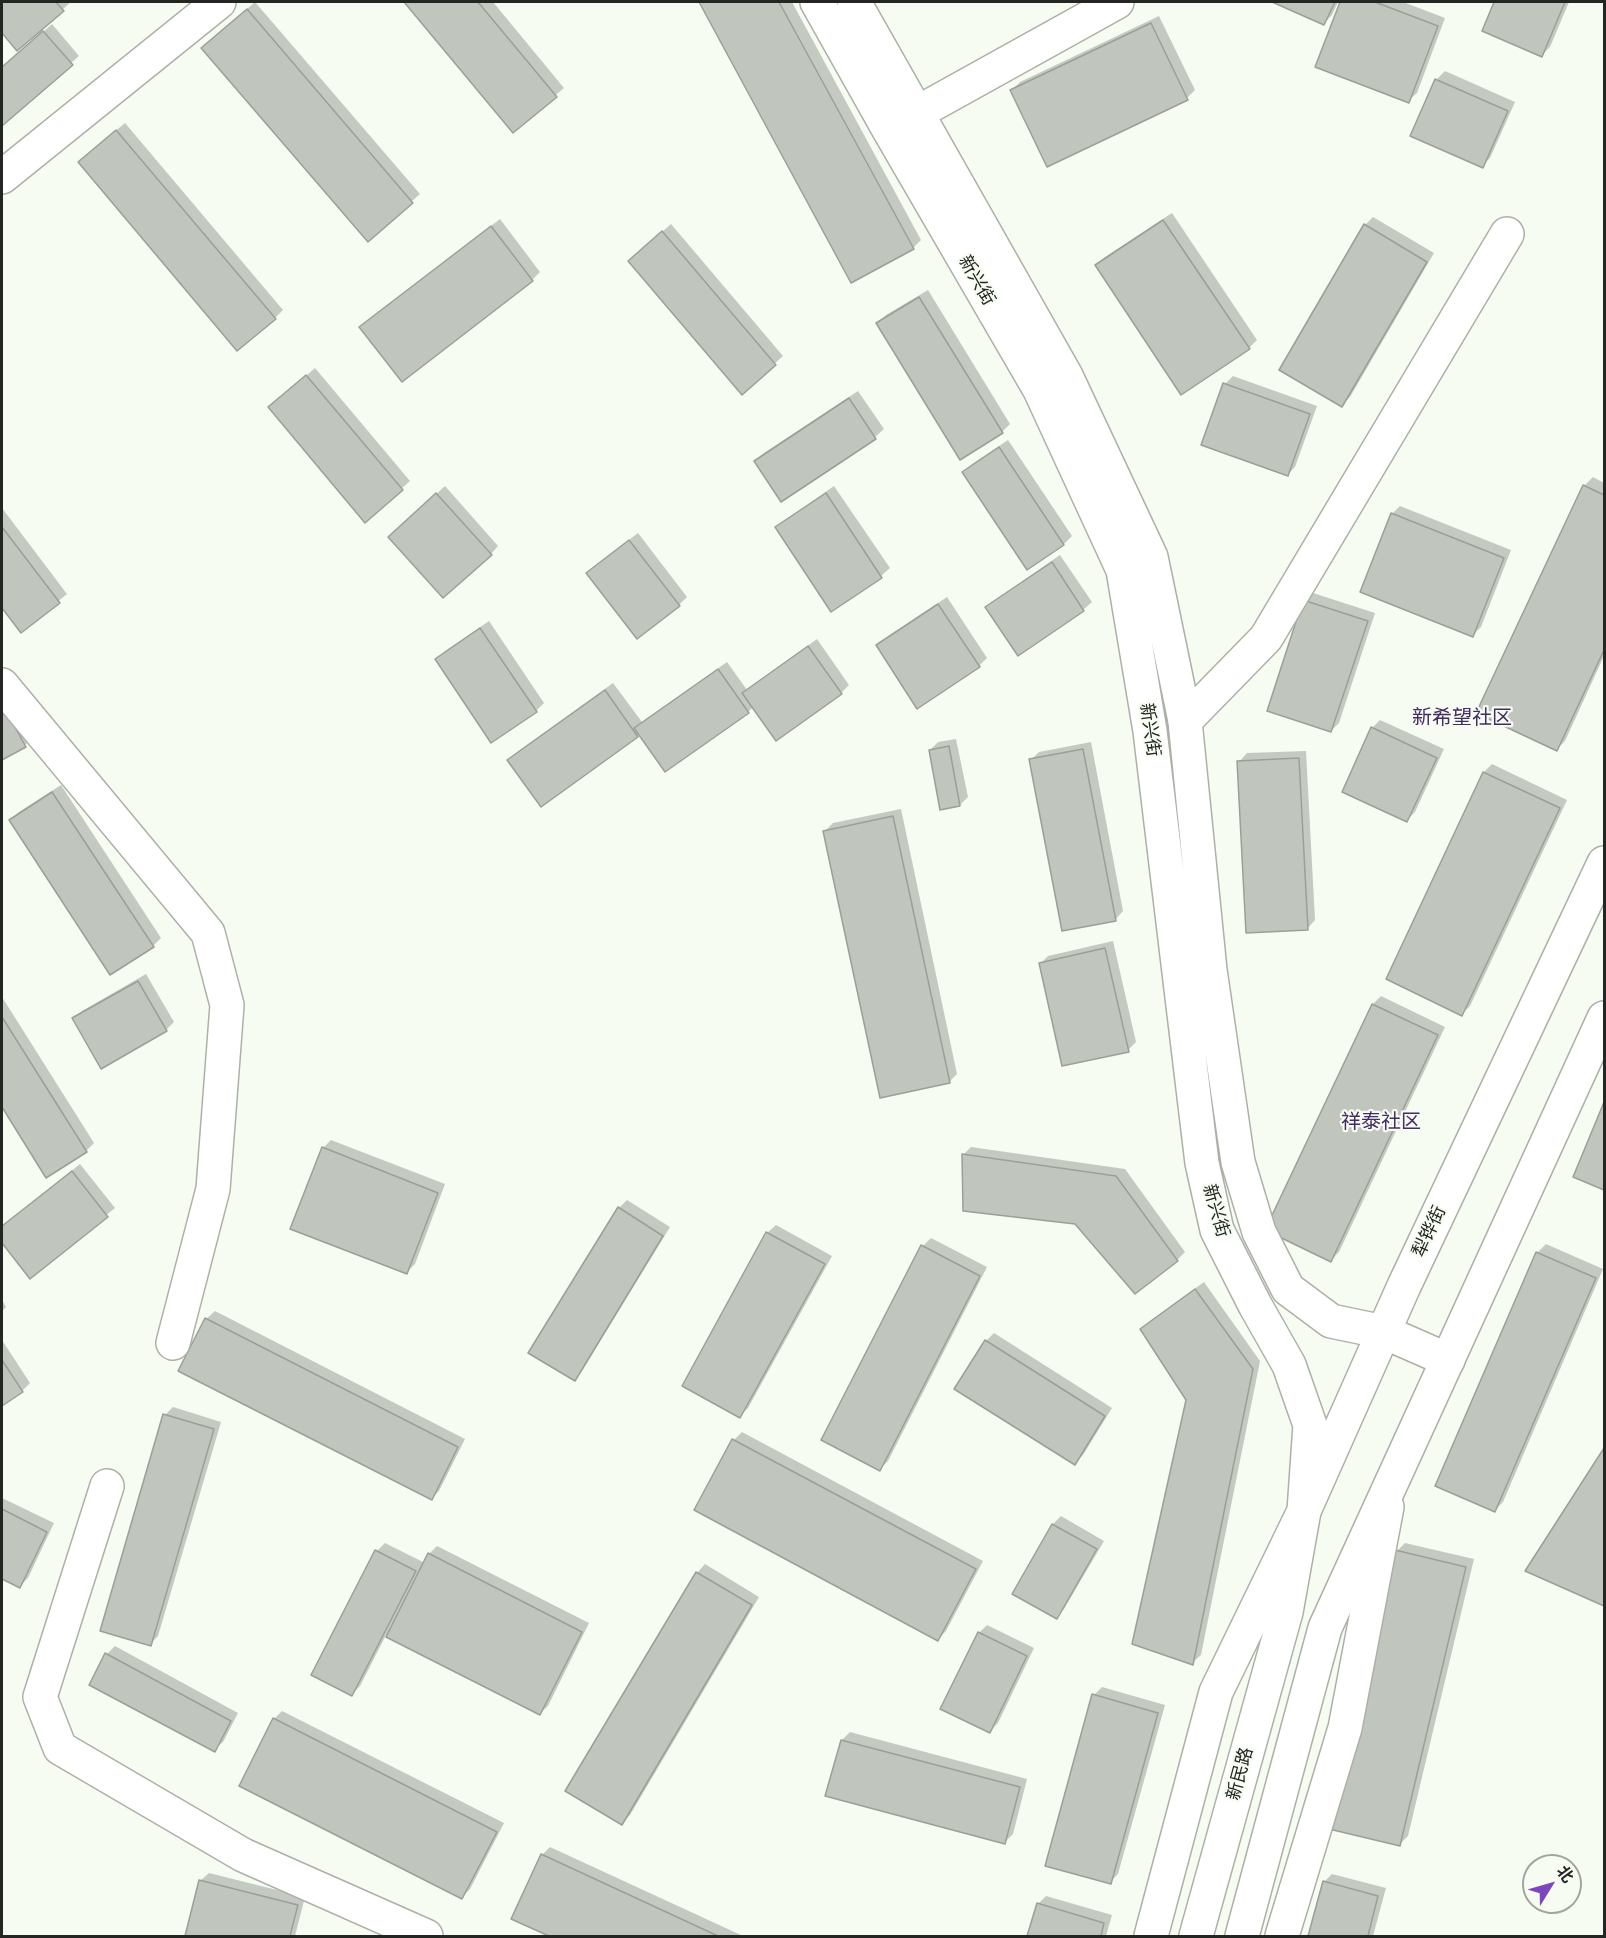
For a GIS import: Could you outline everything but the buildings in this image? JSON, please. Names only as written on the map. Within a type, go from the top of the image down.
[{"type":"street","points":[[2,177],[219,2]]},
{"type":"street","name":"新兴街","points":[[817,2],[1040,390],[1123,570],[1150,730],[1202,1163],[1217,1230],[1289,1365],[1310,1425],[1304,1511]]},
{"type":"street","name":"新兴街","points":[[854,2],[1066,376],[1151,556],[1185,721],[1212,982],[1238,1162],[1259,1232],[1288,1289],[1330,1322],[1384,1332],[1448,1360]]},
{"type":"street","points":[[917,113],[1117,2]]},
{"type":"street","points":[[1185,721],[1266,638],[1507,234]]},
{"type":"street","points":[[2,685],[208,933],[211,943],[227,1005],[213,1189],[173,1343]]},
{"type":"street","name":"犁铧街","points":[[1286,1612],[1304,1511],[1384,1332],[1605,863]]},
{"type":"street","points":[[1242,1936],[1325,1628],[1605,1018]]},
{"type":"street","points":[[1282,1936],[1345,1728],[1391,1485]]},
{"type":"street","points":[[107,1486],[40,1696],[60,1748],[243,1855],[426,1936]]},
{"type":"street","points":[[1151,1936],[1216,1692],[1304,1511]]},
{"type":"street","name":"新民路","points":[[1196,1936],[1286,1612]]},
{"type":"district","name":"新希望社区","points":[[1462,719]]},
{"type":"district","name":"祥泰社区","points":[[1381,1123]]}]
